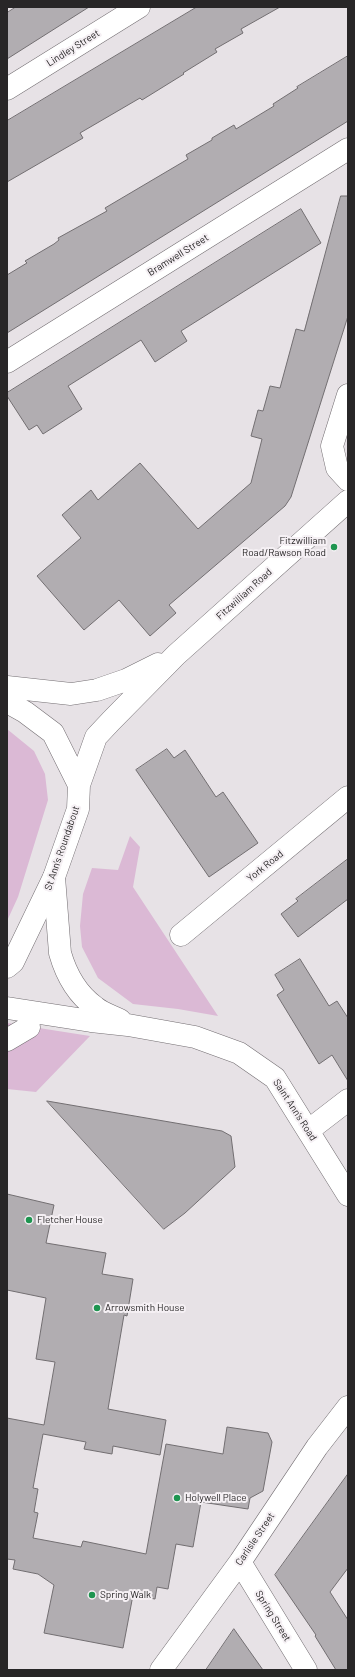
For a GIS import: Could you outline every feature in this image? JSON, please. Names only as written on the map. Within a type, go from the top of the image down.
[{"type":"street","name":"Lindley Street","points":[[7,89],[139,7]]},
{"type":"street","name":"Bramwell Street","points":[[7,362],[348,149]]},
{"type":"street","points":[[348,395],[332,446],[337,468],[348,480]]},
{"type":"street","name":"Fitzwilliam Road","points":[[79,785],[96,737],[176,654],[348,501]]},
{"type":"street","name":"Fitzwilliam Road","points":[[7,687],[71,694],[97,690],[126,680],[176,654]]},
{"type":"street","name":"St Ann's Roundabout","points":[[7,702],[25,712],[53,733],[79,785],[78,809],[54,877],[13,962],[7,967]]},
{"type":"street","name":"York Road","points":[[181,934],[348,798]]},
{"type":"street","name":"Saint Ann's Road","points":[[54,877],[60,953],[64,965],[77,991],[95,1008],[128,1025]]},
{"type":"street","name":"Saint Ann's Road","points":[[7,1008],[90,1021],[128,1025],[195,1037],[239,1052],[275,1078],[309,1130],[348,1195]]},
{"type":"street","points":[[7,1040],[29,1026]]},
{"type":"street","points":[[309,1130],[348,1100]]},
{"type":"street","name":"Carlisle Street","points":[[161,1670],[240,1562],[318,1447],[348,1407]]},
{"type":"street","name":"Spring Street","points":[[240,1562],[306,1670]]},
{"type":"shaded area","points":[[7,729],[34,751],[45,774],[48,800],[18,897],[7,921]]},
{"type":"shaded area","points":[[130,836],[140,847],[133,887],[218,1016],[178,1009],[133,1004],[98,978],[82,947],[80,926],[83,894],[92,868],[118,870]]},
{"type":"shaded area","points":[[7,1023],[90,1036],[36,1092],[7,1089]]},
{"type":"building","points":[[16,7],[89,7],[7,59],[7,13]]},
{"type":"building","points":[[197,7],[280,7],[241,29],[243,33],[215,49],[217,52],[183,73],[184,74],[142,100],[140,98],[80,133],[83,138],[7,182],[7,121]]},
{"type":"building","points":[[348,56],[348,121],[7,333],[7,275],[27,263],[25,261],[54,244],[59,240],[58,238],[107,211],[105,208],[188,159],[186,155],[212,140],[212,138],[234,125],[236,129],[274,106],[273,104],[298,88],[297,87]]},
{"type":"building","points":[[341,196],[348,196],[348,316],[291,497],[285,506],[169,605],[176,613],[150,636],[119,600],[84,630],[37,576],[81,538],[62,515],[91,490],[98,500],[140,463],[198,529],[251,483],[262,439],[251,436],[258,410],[263,411],[270,386],[280,388],[296,329],[304,331]]},
{"type":"building","points":[[301,209],[321,243],[181,331],[187,341],[155,362],[141,340],[68,386],[82,409],[43,434],[37,425],[29,430],[7,396],[7,393]]},
{"type":"building","points":[[167,749],[174,758],[185,750],[216,797],[223,792],[258,843],[209,877],[136,770]]},
{"type":"building","points":[[348,859],[348,899],[298,937],[281,914],[298,901],[296,899]]},
{"type":"building","points":[[300,959],[329,1006],[337,1001],[348,1018],[348,1081],[332,1055],[319,1064],[277,995],[284,990],[275,975]]},
{"type":"building","points":[[47,1101],[222,1131],[231,1136],[235,1167],[185,1213],[164,1229]]},
{"type":"building","points":[[7,1194],[54,1205],[46,1243],[106,1253],[102,1274],[133,1279],[127,1316],[124,1315],[108,1409],[166,1420],[160,1455],[113,1446],[112,1454],[84,1449],[86,1442],[43,1434],[33,1488],[38,1489],[34,1512],[38,1513],[33,1538],[81,1547],[83,1541],[146,1554],[166,1444],[223,1454],[227,1427],[268,1433],[272,1442],[263,1491],[250,1498],[248,1509],[201,1502],[193,1547],[176,1544],[168,1589],[157,1587],[155,1599],[133,1595],[123,1648],[44,1633],[54,1585],[38,1574],[13,1569],[15,1560],[7,1559],[7,1418],[44,1425],[55,1362],[36,1359],[46,1298],[7,1290]]},
{"type":"building","points":[[348,1474],[348,1568],[330,1592],[348,1620],[348,1670],[336,1670],[315,1636],[316,1635],[275,1575]]},
{"type":"building","points":[[234,1629],[263,1670],[206,1670]]},
{"type":"place","name":"Fitzwilliam Road/Rawson Road","points":[[334,547]]},
{"type":"place","name":"Fletcher House","points":[[29,1220]]},
{"type":"place","name":"Arrowsmith House","points":[[97,1308]]},
{"type":"place","name":"Holywell Place","points":[[177,1498]]},
{"type":"place","name":"Spring Walk","points":[[92,1595]]}]
